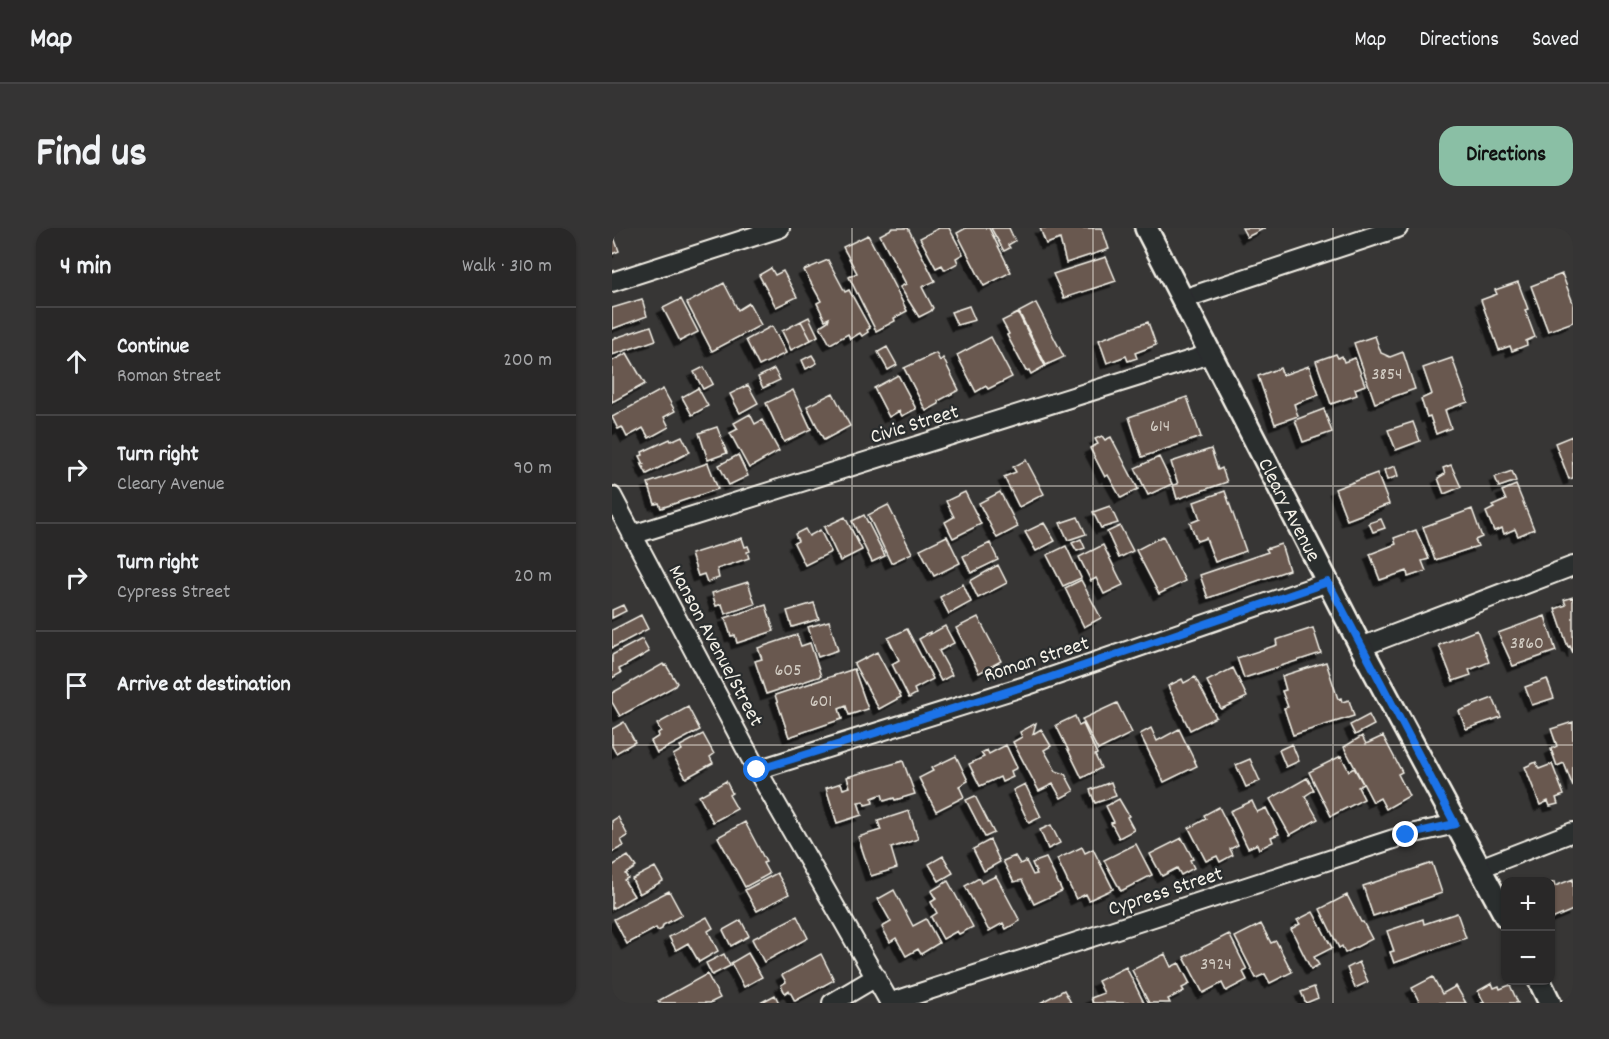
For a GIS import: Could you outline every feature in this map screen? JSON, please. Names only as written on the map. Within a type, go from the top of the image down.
[{"type":"street","points":[[612,282],[780,228]]},
{"type":"street","name":"Cleary Avenue","points":[[1146,228],[1361,647],[1501,908]]},
{"type":"street","points":[[1183,299],[1370,232],[1398,228]]},
{"type":"street","name":"Civic Street","points":[[632,535],[1210,354]]},
{"type":"street","name":"Manson Avenue/Street","points":[[612,496],[757,770],[889,1003]]},
{"type":"street","points":[[1361,647],[1573,566]]},
{"type":"street","name":"Roman Street","points":[[757,770],[1025,686],[1328,582]]},
{"type":"street","name":"Cypress Street","points":[[889,1003],[1406,835],[1455,824]]},
{"type":"street","points":[[1480,868],[1573,832]]},
{"type":"street","points":[[832,1003],[876,977]]},
{"type":"street","points":[[1541,985],[1550,1003]]},
{"type":"building","points":[[893,228],[908,228],[935,281],[922,287],[933,308],[919,317],[900,287],[906,284],[880,235]]},
{"type":"building","points":[[939,228],[949,228],[963,254],[956,258],[958,263],[945,270],[942,265],[936,268],[920,238]]},
{"type":"building","points":[[966,228],[989,228],[1011,272],[984,286],[957,233]]},
{"type":"building","points":[[991,228],[1009,228],[1015,241],[1008,245],[1010,248],[1004,251]]},
{"type":"building","points":[[1040,228],[1102,228],[1109,249],[1066,263],[1060,239],[1046,244]]},
{"type":"building","points":[[1242,228],[1265,228],[1247,237]]},
{"type":"building","points":[[612,232],[619,251],[612,254]]},
{"type":"building","points":[[868,235],[907,311],[894,318],[895,321],[876,331],[849,277],[857,273],[843,247]]},
{"type":"building","points":[[1106,257],[1116,281],[1064,298],[1053,274]]},
{"type":"building","points":[[828,260],[845,292],[849,290],[870,328],[862,336],[860,333],[850,339],[848,334],[830,344],[820,326],[829,318],[825,320],[817,303],[821,301],[804,270]]},
{"type":"building","points":[[771,268],[775,275],[783,271],[797,297],[776,307],[759,275]]},
{"type":"building","points":[[1562,274],[1573,303],[1573,322],[1548,331],[1531,286]]},
{"type":"building","points":[[1518,282],[1535,337],[1526,341],[1527,345],[1512,351],[1510,346],[1499,350],[1481,300],[1497,294],[1495,290]]},
{"type":"building","points":[[724,283],[738,310],[749,303],[761,325],[712,351],[687,303]]},
{"type":"building","points":[[642,299],[647,316],[612,329],[612,308]]},
{"type":"building","points":[[681,299],[698,332],[680,341],[663,308]]},
{"type":"building","points":[[1036,303],[1064,357],[1046,365],[1019,312]]},
{"type":"building","points":[[969,306],[975,320],[957,325],[951,312]]},
{"type":"building","points":[[1018,313],[1045,366],[1031,374],[1029,370],[1026,371],[1002,321]]},
{"type":"building","points":[[809,317],[818,336],[811,340],[801,321]]},
{"type":"building","points":[[801,321],[811,340],[791,350],[782,331]]},
{"type":"building","points":[[1148,322],[1156,345],[1135,353],[1137,358],[1128,361],[1126,356],[1107,363],[1099,340]]},
{"type":"building","points":[[651,326],[656,340],[612,355],[612,339]]},
{"type":"building","points":[[772,326],[786,353],[759,366],[746,340]]},
{"type":"building","points":[[1375,336],[1381,353],[1390,357],[1403,352],[1415,389],[1375,403],[1354,343]]},
{"type":"building","points":[[991,337],[1012,377],[988,389],[986,386],[976,392],[957,355]]},
{"type":"building","points":[[887,347],[897,365],[888,370],[878,352]]},
{"type":"building","points":[[627,353],[645,384],[612,402],[612,361]]},
{"type":"building","points":[[936,353],[940,361],[943,358],[959,390],[938,401],[939,404],[926,411],[904,368]]},
{"type":"building","points":[[1336,354],[1338,358],[1342,356],[1344,362],[1355,358],[1365,385],[1355,389],[1357,395],[1331,404],[1316,361]]},
{"type":"building","points":[[812,355],[817,363],[806,369],[802,360]]},
{"type":"building","points":[[1452,358],[1468,402],[1445,410],[1451,428],[1436,434],[1421,399],[1432,394],[1423,368]]},
{"type":"building","points":[[1309,366],[1319,395],[1294,404],[1298,416],[1275,424],[1258,376],[1280,368],[1283,375]]},
{"type":"building","points":[[704,367],[713,384],[703,389],[694,372]]},
{"type":"building","points":[[774,369],[780,380],[763,388],[758,377]]},
{"type":"building","points":[[898,375],[916,409],[902,416],[899,411],[889,417],[874,388]]},
{"type":"building","points":[[748,385],[758,403],[740,413],[730,394]]},
{"type":"building","points":[[698,388],[708,406],[692,415],[682,397]]},
{"type":"building","points":[[663,389],[675,411],[664,417],[669,427],[649,438],[643,428],[627,437],[622,427],[618,429],[612,417]]},
{"type":"building","points":[[793,390],[811,429],[784,442],[766,403]]},
{"type":"building","points":[[833,393],[850,426],[824,440],[807,406]]},
{"type":"building","points":[[1187,397],[1201,437],[1142,457],[1129,417]]},
{"type":"building","points":[[1324,409],[1332,432],[1303,442],[1295,420]]},
{"type":"building","points":[[750,414],[755,424],[762,420],[779,451],[749,468],[730,433],[738,429],[734,423]]},
{"type":"building","points":[[1413,422],[1420,441],[1396,450],[1388,430]]},
{"type":"building","points":[[717,427],[727,453],[708,460],[699,433]]},
{"type":"building","points":[[682,436],[690,452],[647,474],[641,463],[644,464],[640,456],[643,455],[642,452]]},
{"type":"building","points":[[1102,436],[1105,440],[1111,437],[1138,489],[1121,498],[1108,475],[1105,477],[1090,448],[1098,444],[1095,439]]},
{"type":"building","points":[[1572,436],[1573,478],[1569,479],[1555,443]]},
{"type":"building","points":[[1211,449],[1218,470],[1222,468],[1227,482],[1177,499],[1173,485],[1178,484],[1171,462]]},
{"type":"building","points":[[738,455],[748,476],[729,485],[719,465]]},
{"type":"building","points":[[1159,457],[1172,484],[1148,495],[1135,468]]},
{"type":"building","points":[[1026,460],[1044,494],[1019,507],[1004,477],[1016,472],[1013,467]]},
{"type":"building","points":[[708,463],[718,489],[661,508],[659,503],[655,504],[648,483]]},
{"type":"building","points":[[1451,465],[1461,487],[1444,494],[1438,478],[1445,474],[1443,468]]},
{"type":"building","points":[[1395,466],[1398,476],[1387,480],[1384,470]]},
{"type":"building","points":[[1512,471],[1516,481],[1499,487],[1495,477]]},
{"type":"building","points":[[1377,473],[1389,504],[1347,520],[1335,489]]},
{"type":"building","points":[[1516,485],[1534,529],[1518,536],[1515,529],[1504,534],[1502,528],[1494,531],[1486,512],[1494,508],[1492,506],[1506,500],[1502,491]]},
{"type":"building","points":[[1225,491],[1246,551],[1215,562],[1206,538],[1197,541],[1190,523],[1200,519],[1194,502]]},
{"type":"building","points":[[965,492],[981,524],[953,538],[945,522],[954,517],[946,501]]},
{"type":"building","points":[[1000,492],[1018,527],[997,538],[979,503]]},
{"type":"building","points":[[888,505],[912,553],[891,563],[868,515]]},
{"type":"building","points":[[1110,506],[1118,523],[1101,528],[1093,512]]},
{"type":"building","points":[[1472,509],[1482,537],[1475,540],[1478,546],[1435,560],[1423,527]]},
{"type":"building","points":[[864,515],[885,556],[872,562],[852,521]]},
{"type":"building","points":[[845,517],[862,550],[840,561],[824,527]]},
{"type":"building","points":[[1078,517],[1086,534],[1068,540],[1060,523]]},
{"type":"building","points":[[1381,519],[1385,528],[1373,532],[1369,523]]},
{"type":"building","points":[[1044,523],[1055,541],[1036,551],[1025,532]]},
{"type":"building","points":[[1120,526],[1133,551],[1119,558],[1107,532]]},
{"type":"building","points":[[805,529],[809,536],[820,530],[831,552],[805,565],[794,543],[798,541],[795,534]]},
{"type":"building","points":[[1416,530],[1429,559],[1422,561],[1426,571],[1408,577],[1407,571],[1380,580],[1370,554],[1396,544],[1394,538]]},
{"type":"building","points":[[947,536],[960,563],[934,576],[920,549]]},
{"type":"building","points":[[1163,536],[1185,581],[1159,594],[1136,550]]},
{"type":"building","points":[[742,538],[745,547],[748,546],[750,551],[747,552],[749,558],[717,569],[719,578],[707,582],[704,574],[698,576],[691,554]]},
{"type":"building","points":[[1081,539],[1085,548],[1077,551],[1072,543]]},
{"type":"building","points":[[990,543],[998,560],[971,573],[963,556]]},
{"type":"building","points":[[1281,544],[1289,570],[1208,598],[1200,575],[1268,552],[1266,549]]},
{"type":"building","points":[[1103,545],[1123,585],[1104,594],[1096,578],[1091,581],[1079,557]]},
{"type":"building","points":[[1066,546],[1081,578],[1063,586],[1047,555]]},
{"type":"building","points":[[998,565],[1007,583],[978,598],[970,581]]},
{"type":"building","points":[[1081,580],[1101,618],[1084,627],[1065,588]]},
{"type":"building","points":[[748,582],[755,604],[725,614],[722,604],[716,606],[712,593]]},
{"type":"building","points":[[963,584],[971,602],[949,614],[940,597]]},
{"type":"building","points":[[1573,597],[1573,653],[1570,646],[1568,647],[1555,609],[1566,605],[1564,600]]},
{"type":"building","points":[[814,603],[819,619],[792,627],[787,611]]},
{"type":"building","points":[[623,605],[626,611],[612,618],[612,610]]},
{"type":"building","points":[[766,605],[774,631],[737,643],[735,635],[731,636],[725,618]]},
{"type":"building","points":[[641,615],[648,629],[612,648],[612,630]]},
{"type":"building","points":[[1545,616],[1556,651],[1513,666],[1498,633]]},
{"type":"building","points":[[978,617],[1001,661],[979,673],[956,628]]},
{"type":"building","points":[[829,621],[838,650],[818,657],[808,627]]},
{"type":"building","points":[[945,626],[954,643],[939,651],[952,675],[941,681],[919,639]]},
{"type":"building","points":[[1313,628],[1321,653],[1244,678],[1237,658],[1277,645],[1276,640]]},
{"type":"building","points":[[907,629],[933,679],[914,689],[916,694],[909,698],[892,664],[899,660],[888,638]]},
{"type":"building","points":[[1477,630],[1489,662],[1469,670],[1471,675],[1453,681],[1439,645]]},
{"type":"building","points":[[797,635],[801,646],[810,643],[821,676],[766,694],[755,661],[762,659],[758,648]]},
{"type":"building","points":[[642,639],[649,652],[619,669],[621,673],[612,678],[612,655]]},
{"type":"building","points":[[877,652],[901,697],[879,709],[854,664]]},
{"type":"building","points":[[1326,662],[1338,699],[1341,698],[1342,702],[1349,700],[1354,716],[1293,735],[1284,708],[1288,707],[1282,691],[1286,690],[1282,676]]},
{"type":"building","points":[[663,664],[666,665],[677,683],[675,686],[620,716],[612,702],[612,693]]},
{"type":"building","points":[[1233,668],[1247,697],[1221,709],[1207,681]]},
{"type":"building","points":[[854,669],[868,709],[849,715],[846,706],[839,709],[842,719],[789,737],[775,695]]},
{"type":"building","points":[[1195,677],[1216,717],[1190,730],[1168,686],[1182,679],[1184,683]]},
{"type":"building","points":[[1547,679],[1554,698],[1532,705],[1525,687]]},
{"type":"building","points":[[1493,698],[1501,717],[1466,729],[1459,711]]},
{"type":"building","points":[[1117,703],[1132,733],[1098,750],[1082,719]]},
{"type":"building","points":[[688,707],[700,730],[657,753],[651,741],[659,736],[658,733],[661,731],[657,724]]},
{"type":"building","points":[[1369,715],[1374,725],[1355,735],[1350,725]]},
{"type":"building","points":[[1075,716],[1079,726],[1083,724],[1101,768],[1082,778],[1056,725]]},
{"type":"building","points":[[624,722],[635,742],[616,753],[612,746],[612,729]]},
{"type":"building","points":[[1573,722],[1573,787],[1564,763],[1557,766],[1551,749],[1557,746],[1551,729]]},
{"type":"building","points":[[1036,723],[1033,734],[1041,729],[1051,746],[1044,750],[1056,771],[1065,774],[1074,791],[1061,798],[1053,784],[1039,791],[1013,742],[1022,737],[1020,732]]},
{"type":"building","points":[[1151,728],[1157,741],[1179,729],[1197,766],[1164,782],[1140,734]]},
{"type":"building","points":[[703,734],[714,754],[710,757],[713,763],[686,778],[673,755],[682,750],[680,746]]},
{"type":"building","points":[[1362,736],[1366,744],[1383,736],[1402,772],[1398,774],[1409,796],[1386,809],[1380,798],[1373,802],[1344,747]]},
{"type":"building","points":[[1292,744],[1299,761],[1286,767],[1279,750]]},
{"type":"building","points":[[1006,745],[1017,768],[1011,771],[1013,777],[1002,782],[1000,777],[980,786],[969,764],[984,757],[981,753],[987,750],[989,754]]},
{"type":"building","points":[[956,756],[968,781],[959,786],[964,797],[936,811],[919,778],[933,771],[931,768]]},
{"type":"building","points":[[1341,756],[1349,771],[1354,768],[1363,784],[1358,787],[1364,799],[1331,816],[1309,772]]},
{"type":"building","points":[[1250,759],[1260,781],[1246,787],[1236,765]]},
{"type":"building","points":[[903,761],[915,794],[884,801],[882,794],[872,798],[873,803],[865,805],[864,801],[858,802],[862,815],[837,823],[826,788],[841,783],[843,789],[850,787],[847,777]]},
{"type":"building","points":[[1536,762],[1539,769],[1552,764],[1564,795],[1556,798],[1558,804],[1550,806],[1548,801],[1540,805],[1525,767]]},
{"type":"building","points":[[1307,778],[1314,790],[1305,796],[1318,819],[1290,835],[1270,799]]},
{"type":"building","points":[[726,781],[732,793],[729,795],[737,809],[713,822],[699,796]]},
{"type":"building","points":[[1111,782],[1116,796],[1095,803],[1090,790]]},
{"type":"building","points":[[1025,784],[1041,817],[1029,823],[1013,790]]},
{"type":"building","points":[[975,796],[994,833],[985,837],[966,800]]},
{"type":"building","points":[[1119,799],[1134,830],[1119,838],[1106,806]]},
{"type":"building","points":[[1252,801],[1257,812],[1266,808],[1279,834],[1271,837],[1273,842],[1259,849],[1257,844],[1248,848],[1230,811]]},
{"type":"building","points":[[1219,807],[1238,845],[1230,849],[1233,855],[1220,862],[1217,856],[1206,861],[1189,828],[1206,819],[1204,815]]},
{"type":"building","points":[[909,811],[918,839],[891,848],[897,868],[871,876],[858,837],[881,830],[878,821]]},
{"type":"building","points":[[618,817],[628,836],[621,840],[624,846],[612,852],[612,821]]},
{"type":"building","points":[[745,822],[766,862],[763,863],[769,874],[745,887],[718,837]]},
{"type":"building","points":[[1051,825],[1060,843],[1048,849],[1040,830]]},
{"type":"building","points":[[1182,838],[1193,859],[1190,860],[1194,868],[1181,875],[1177,868],[1162,876],[1150,854]]},
{"type":"building","points":[[990,840],[1000,862],[984,871],[973,849]]},
{"type":"building","points":[[1136,844],[1152,875],[1121,891],[1104,860]]},
{"type":"building","points":[[1082,847],[1085,853],[1093,849],[1113,889],[1089,900],[1086,894],[1076,899],[1057,859]]},
{"type":"building","points":[[628,856],[636,867],[625,874],[628,878],[624,880],[634,896],[612,909],[612,866]]},
{"type":"building","points":[[943,856],[953,873],[939,881],[929,864]]},
{"type":"building","points":[[1015,856],[1020,864],[1026,861],[1033,875],[1037,874],[1032,863],[1046,858],[1062,891],[1034,904],[1022,880],[1014,882],[1003,861]]},
{"type":"building","points":[[1432,863],[1442,893],[1373,916],[1363,886]]},
{"type":"building","points":[[655,867],[663,881],[639,894],[632,879]]},
{"type":"building","points":[[777,873],[789,894],[757,911],[745,890]]},
{"type":"building","points":[[996,876],[1020,921],[1006,929],[1003,923],[989,931],[965,886],[979,878],[981,883]]},
{"type":"building","points":[[1573,879],[1573,910],[1555,918],[1555,886]]},
{"type":"building","points":[[948,881],[973,927],[959,934],[957,931],[943,939],[931,917],[937,913],[931,902],[936,899],[931,891]]},
{"type":"building","points":[[894,890],[913,926],[926,919],[939,943],[921,954],[918,949],[906,956],[896,938],[890,942],[882,927],[891,922],[878,899]]},
{"type":"building","points":[[669,891],[682,915],[663,925],[662,929],[658,931],[656,928],[627,944],[614,919]]},
{"type":"building","points":[[1347,895],[1372,939],[1345,953],[1342,946],[1339,948],[1320,909]]},
{"type":"building","points":[[1313,912],[1332,948],[1314,957],[1319,965],[1311,969],[1291,929],[1300,924],[1297,920]]},
{"type":"building","points":[[1457,913],[1466,938],[1394,963],[1390,952],[1394,951],[1387,931],[1423,919],[1424,924]]},
{"type":"building","points":[[797,916],[808,938],[764,962],[752,939]]},
{"type":"building","points":[[707,917],[713,928],[708,931],[718,951],[699,962],[688,943],[676,950],[669,937]]},
{"type":"building","points":[[741,920],[749,936],[731,946],[723,930]]},
{"type":"building","points":[[1261,924],[1271,943],[1276,941],[1292,972],[1270,983],[1265,974],[1256,978],[1235,937]]},
{"type":"building","points":[[1229,934],[1247,970],[1243,972],[1247,980],[1226,991],[1222,983],[1203,993],[1184,957]]},
{"type":"building","points":[[748,953],[762,977],[744,987],[731,963]]},
{"type":"building","points":[[724,954],[730,966],[712,975],[706,963]]},
{"type":"building","points":[[821,954],[834,980],[795,1001],[789,990],[785,993],[781,985],[786,982],[782,975]]},
{"type":"building","points":[[1165,954],[1171,967],[1179,963],[1190,984],[1182,988],[1184,991],[1168,999],[1170,1003],[1149,1003],[1132,970]]},
{"type":"building","points":[[1359,962],[1368,982],[1355,988],[1347,968]]},
{"type":"building","points":[[1126,967],[1144,1003],[1093,1003],[1091,998],[1104,993],[1098,981]]},
{"type":"building","points":[[707,974],[720,998],[710,1003],[659,1003],[658,1001]]},
{"type":"building","points":[[1433,977],[1442,994],[1456,986],[1466,1003],[1420,1003],[1412,988]]},
{"type":"building","points":[[1492,983],[1494,988],[1499,986],[1500,989],[1510,985],[1518,1003],[1481,1003],[1484,1002],[1478,991]]},
{"type":"building","points":[[1314,987],[1318,998],[1306,1003],[1301,992]]},
{"type":"building","points":[[1064,990],[1071,1003],[1040,1003]]},
{"type":"building","points":[[775,995],[779,1003],[760,1003]]},
{"type":"route","points":[[757,770],[1025,686],[1328,582],[1455,824],[1406,835]]}]
